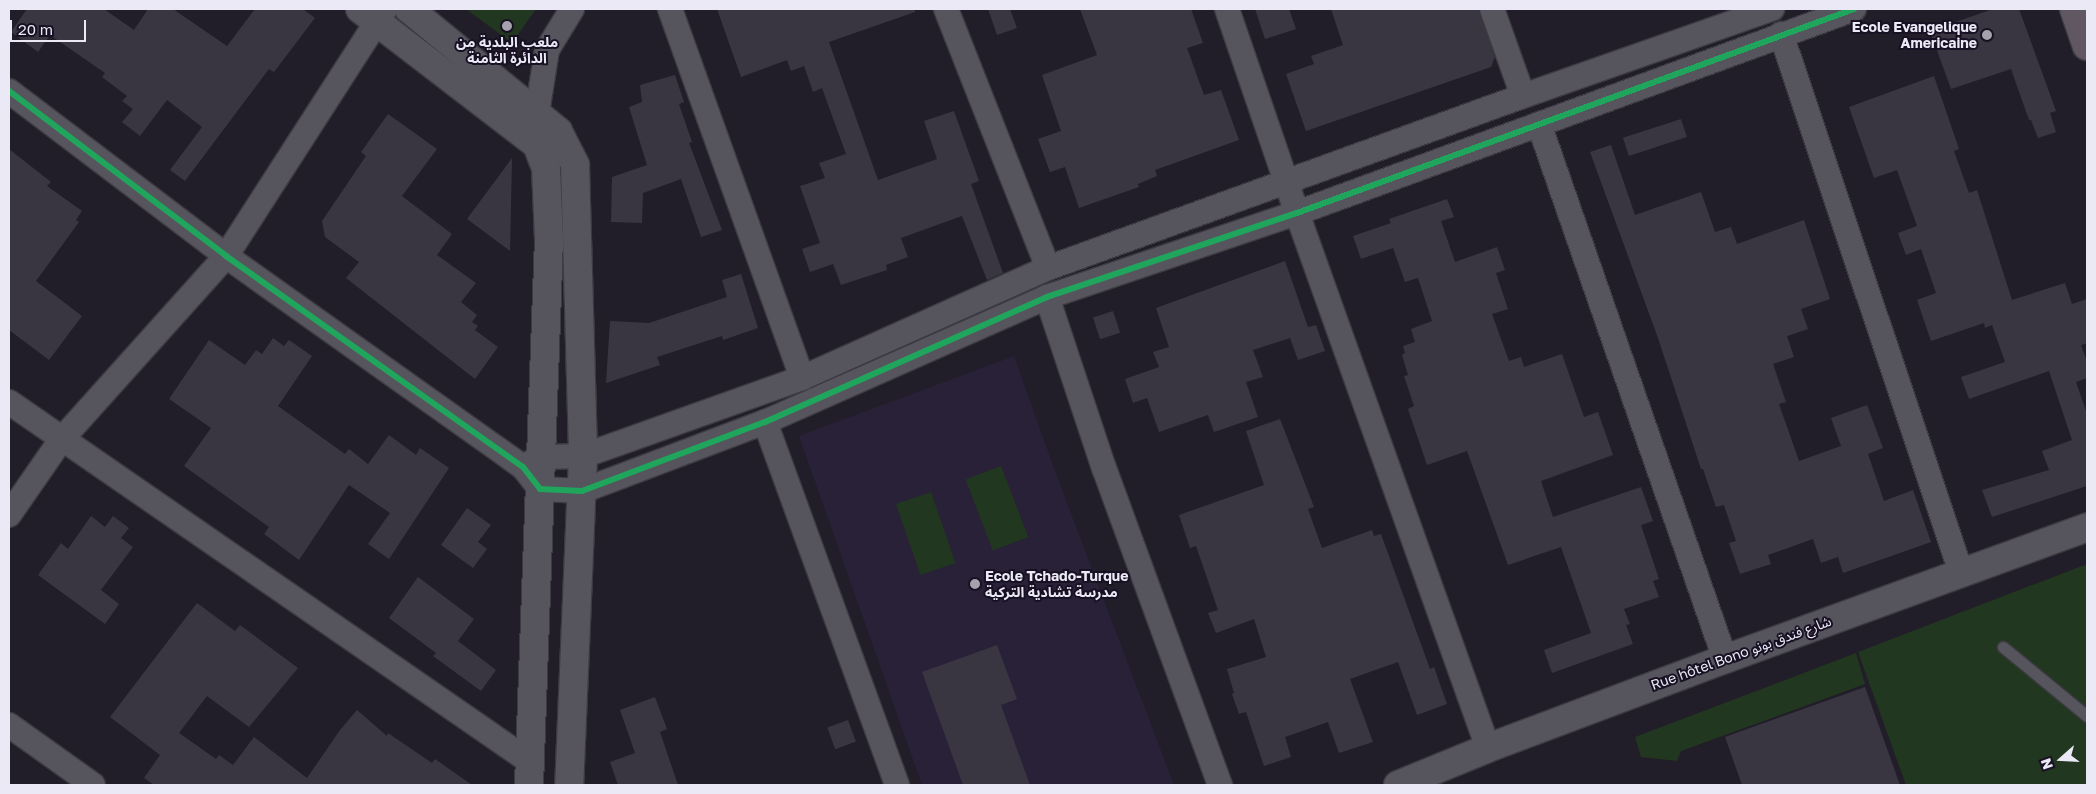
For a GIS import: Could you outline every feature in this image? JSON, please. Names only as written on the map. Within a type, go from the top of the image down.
[{"type":"main road","points":[[2074,9],[2087,46]]},
{"type":"street","points":[[409,9],[558,130],[575,165],[583,456],[569,785]]},
{"type":"street","points":[[537,113],[548,50],[572,9]]},
{"type":"street","points":[[670,9],[802,378]]},
{"type":"street","points":[[946,9],[1048,268]]},
{"type":"street","points":[[1226,9],[1488,748]]},
{"type":"street","points":[[1492,9],[1523,96]]},
{"type":"street","points":[[540,489],[582,491],[765,422],[1047,296],[1297,213],[1781,34],[1854,9]]},
{"type":"street","points":[[9,91],[226,256],[532,462],[583,456],[802,378],[1048,268],[1767,10]]},
{"type":"street","points":[[9,515],[61,440],[226,256],[374,13],[538,144],[546,168],[549,239],[532,462],[540,489],[529,773]]},
{"type":"street","points":[[1781,34],[1961,572]]},
{"type":"street","points":[[1540,124],[1725,659]]},
{"type":"street","points":[[1047,296],[1104,468],[1220,785]]},
{"type":"street","points":[[9,402],[529,773]]},
{"type":"street","points":[[765,422],[897,785]]},
{"type":"street","name":"Rue hôtel Bono شارع فندق بونو","points":[[1398,785],[1488,748],[1725,659],[2087,527]]},
{"type":"street","points":[[9,725],[93,785]]},
{"type":"lane","points":[[2003,647],[2087,716]]},
{"type":"shaded area","name":"Ecole Tchado-Turque مدرسة تشادية التركية","points":[[1014,356],[1055,471],[1174,785],[922,785],[799,436]]},
{"type":"green space","name":"ملعب البلدية من الدائرة الثامنة","points":[[466,9],[536,9],[512,43]]},
{"type":"green space","points":[[1001,466],[1028,537],[993,551],[966,480]]},
{"type":"green space","points":[[931,492],[955,563],[920,575],[896,504]]},
{"type":"green space","points":[[2087,564],[2087,785],[1906,785],[1858,652]]},
{"type":"green space","points":[[1856,653],[1865,684],[1681,751],[1677,761],[1641,757],[1635,737]]},
{"type":"building","points":[[27,9],[104,9],[134,30],[148,9],[173,9],[227,46],[255,9],[303,9],[315,18],[274,72],[269,69],[185,181],[170,170],[202,127],[167,100],[140,136],[122,122],[133,109],[122,101],[127,96],[102,77],[105,73],[50,35],[38,52],[11,32]]},
{"type":"building","points":[[717,9],[915,9],[915,12],[829,42],[878,180],[937,159],[924,121],[954,111],[979,181],[971,184],[1003,273],[987,280],[962,216],[901,238],[908,257],[886,265],[887,270],[841,285],[833,264],[810,272],[802,249],[820,243],[800,186],[825,178],[819,163],[846,154],[822,88],[813,92],[804,66],[791,71],[787,60],[741,77]]},
{"type":"building","points":[[988,9],[1010,9],[1017,28],[997,35]]},
{"type":"building","points":[[1080,9],[1191,9],[1203,43],[1187,48],[1204,95],[1221,90],[1239,140],[1155,170],[1157,176],[1138,184],[1139,187],[1079,208],[1065,167],[1050,172],[1038,139],[1061,131],[1042,75],[1097,55]]},
{"type":"building","points":[[1255,9],[1289,9],[1296,29],[1265,39]]},
{"type":"building","points":[[1331,9],[1479,9],[1495,57],[1491,67],[1306,131],[1286,74],[1314,64],[1311,56],[1343,45]]},
{"type":"building","points":[[1993,9],[2019,9],[2056,111],[2050,113],[2056,132],[2038,138],[2031,120],[2029,120],[2011,69],[1951,89],[1930,31]]},
{"type":"building","points":[[675,75],[684,102],[679,104],[692,142],[689,143],[722,230],[701,237],[681,179],[643,193],[642,223],[611,222],[612,177],[647,165],[629,107],[642,102],[640,85]]},
{"type":"building","points":[[1934,76],[1959,149],[1954,151],[1969,193],[1977,190],[2012,300],[2065,283],[2072,304],[2087,299],[2087,343],[2081,345],[2087,362],[2087,378],[2076,382],[2087,414],[2087,486],[1992,517],[1982,490],[2049,470],[2042,451],[2072,440],[2049,371],[1969,399],[1961,377],[2005,362],[1992,325],[1985,328],[1984,323],[1931,341],[1917,300],[1936,293],[1921,249],[1906,255],[1898,233],[1917,226],[1897,170],[1874,178],[1849,107]]},
{"type":"building","points":[[388,114],[437,149],[402,196],[452,234],[437,255],[476,283],[461,302],[477,315],[472,322],[478,326],[475,330],[498,347],[475,379],[346,278],[359,262],[325,237],[322,221],[366,156],[361,152]]},
{"type":"building","points":[[1681,119],[1687,137],[1629,156],[1623,138]]},
{"type":"building","points":[[1611,145],[1635,215],[1701,192],[1715,232],[1731,227],[1737,244],[1804,220],[1830,299],[1801,309],[1808,329],[1787,336],[1794,357],[1773,364],[1786,402],[1779,404],[1799,461],[1841,446],[1831,418],[1867,405],[1883,448],[1868,454],[1884,501],[1913,490],[1931,542],[1843,573],[1838,557],[1821,563],[1813,539],[1768,555],[1771,564],[1740,574],[1729,543],[1736,541],[1724,505],[1716,507],[1703,469],[1701,469],[1658,338],[1590,152]]},
{"type":"building","points":[[9,149],[51,182],[47,186],[82,211],[76,220],[79,222],[36,281],[82,316],[49,360],[9,330]]},
{"type":"building","points":[[512,158],[510,251],[467,219]]},
{"type":"building","points":[[1447,199],[1454,217],[1441,221],[1455,262],[1497,247],[1505,270],[1496,273],[1508,309],[1492,314],[1509,361],[1521,357],[1524,367],[1562,354],[1584,417],[1598,412],[1613,455],[1541,481],[1553,517],[1641,487],[1653,521],[1641,525],[1659,579],[1653,581],[1659,597],[1624,609],[1630,624],[1626,625],[1633,644],[1552,673],[1544,650],[1591,633],[1561,547],[1508,565],[1467,451],[1427,465],[1408,409],[1414,406],[1404,376],[1408,375],[1402,355],[1405,353],[1403,346],[1415,342],[1411,329],[1432,321],[1418,278],[1405,282],[1393,248],[1361,259],[1353,236],[1391,223],[1389,219]]},
{"type":"building","points":[[1285,261],[1308,327],[1316,325],[1325,351],[1298,360],[1290,338],[1253,350],[1263,377],[1246,382],[1258,417],[1214,432],[1208,415],[1159,432],[1147,398],[1133,403],[1125,379],[1159,367],[1153,352],[1169,347],[1156,308]]},
{"type":"building","points":[[741,274],[758,328],[723,340],[722,336],[657,357],[660,365],[606,383],[610,321],[649,323],[727,297],[722,280]]},
{"type":"building","points":[[1113,311],[1120,333],[1100,339],[1093,317]]},
{"type":"building","points":[[273,338],[284,346],[289,340],[312,356],[278,406],[345,454],[349,449],[368,464],[389,435],[416,455],[420,448],[449,468],[389,559],[368,544],[390,513],[349,485],[299,560],[264,534],[269,527],[184,466],[211,428],[169,399],[209,340],[245,365],[256,350],[262,354]]},
{"type":"building","points":[[1280,419],[1314,507],[1308,509],[1322,548],[1372,530],[1374,536],[1381,534],[1430,669],[1434,667],[1447,704],[1417,715],[1398,662],[1350,679],[1373,742],[1339,753],[1328,722],[1285,737],[1291,757],[1264,766],[1246,712],[1239,714],[1232,694],[1234,693],[1227,669],[1266,657],[1254,619],[1216,633],[1208,613],[1218,610],[1196,546],[1190,548],[1179,515],[1264,485],[1246,431]]},
{"type":"building","points":[[467,508],[491,525],[478,542],[487,549],[473,568],[441,545]]},
{"type":"building","points":[[91,516],[105,527],[113,516],[129,528],[121,538],[133,547],[101,590],[119,604],[105,624],[38,575],[61,543],[68,549]]},
{"type":"building","points":[[418,577],[474,619],[458,641],[496,670],[481,691],[433,656],[436,653],[389,618]]},
{"type":"building","points":[[197,603],[235,631],[240,625],[298,668],[249,727],[207,696],[179,733],[216,759],[219,755],[233,765],[254,737],[307,778],[340,730],[357,710],[387,736],[388,733],[432,763],[435,759],[472,785],[154,785],[144,778],[160,755],[110,717]]},
{"type":"building","points":[[997,645],[1017,699],[1001,705],[1030,785],[963,785],[922,672]]},
{"type":"building","points":[[1865,687],[1900,785],[1742,785],[1725,737]]},
{"type":"building","points":[[655,697],[667,729],[660,732],[678,785],[618,785],[610,762],[635,753],[620,710]]},
{"type":"building","points":[[848,720],[856,742],[835,749],[827,728]]},
{"type":"cycle path","points":[[9,91],[226,256],[523,467],[540,489],[582,491],[765,422],[1047,297],[1297,213],[1854,9]]},
{"type":"place","name":"ملعب البلدية من الدائرة الثامنة","points":[[507,26]]},
{"type":"place","name":"Ecole Evangelique Americaine","points":[[1987,35]]},
{"type":"place","name":"Ecole Tchado-Turque مدرسة تشادية التركية","points":[[975,584]]}]
